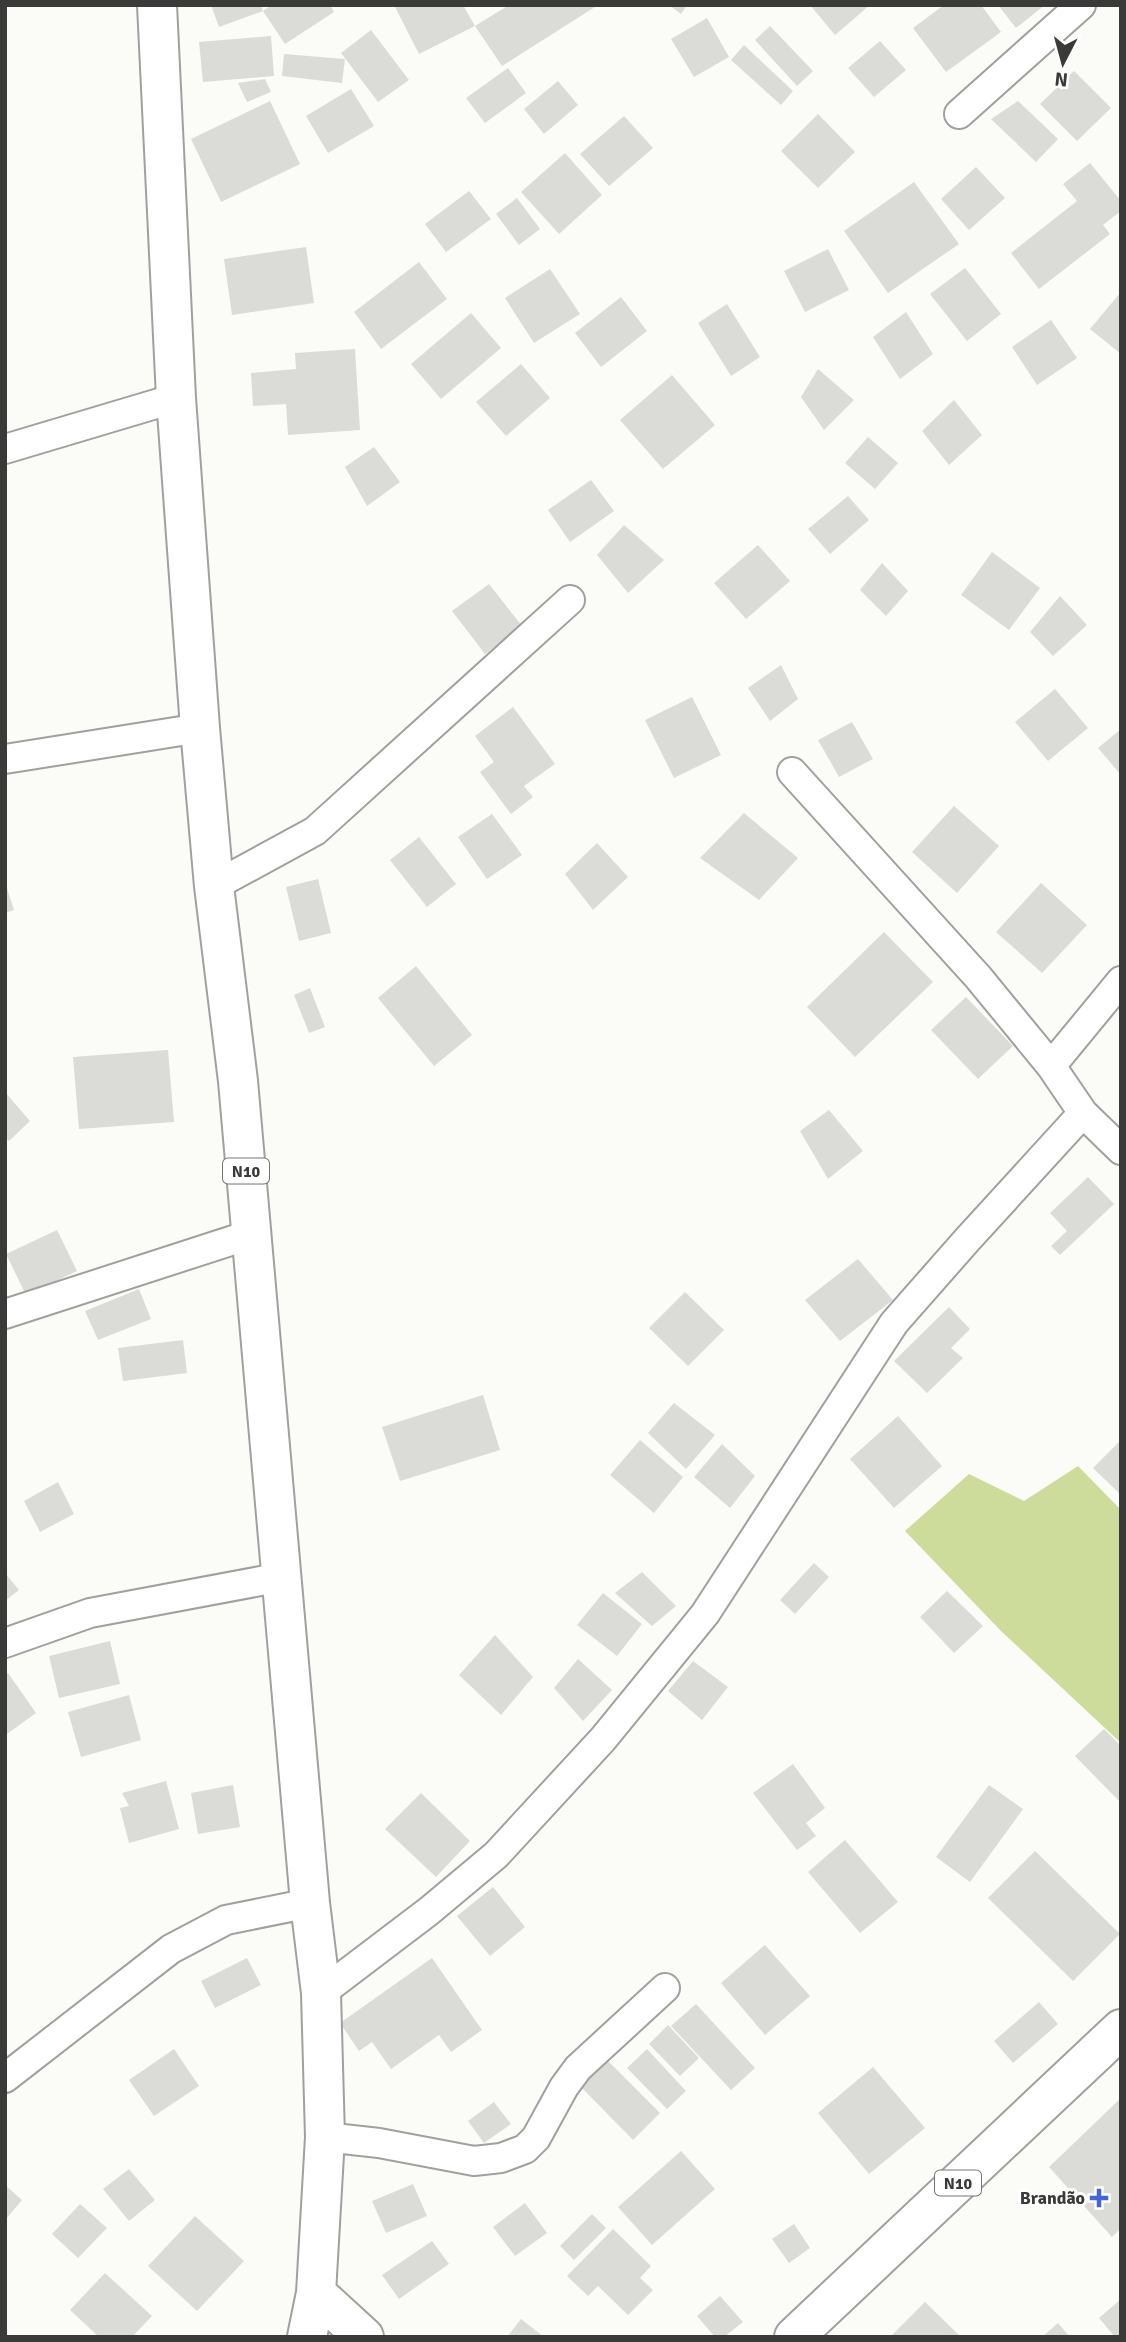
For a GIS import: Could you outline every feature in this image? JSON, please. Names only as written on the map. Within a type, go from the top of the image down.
[{"type":"main road","name":"N10","points":[[158,5],[176,398],[200,728],[214,886],[238,1081],[310,1903],[321,1993],[325,2137],[316,2293],[307,2337]]},
{"type":"main road","name":"N10","points":[[794,2337],[1116,2043]]},
{"type":"main road","points":[[316,2293],[364,2337]]},
{"type":"street","points":[[959,114],[1081,5]]},
{"type":"street","points":[[5,449],[176,398]]},
{"type":"street","points":[[214,886],[315,831],[570,600]]},
{"type":"street","points":[[5,759],[200,728]]},
{"type":"street","points":[[792,772],[978,976],[1051,1066],[1083,1113],[1121,1150]]},
{"type":"street","points":[[1051,1066],[1121,981]]},
{"type":"street","points":[[321,1993],[429,1911],[496,1855],[603,1739],[705,1614],[894,1323],[1083,1113]]},
{"type":"street","points":[[5,1314],[252,1234]]},
{"type":"street","points":[[5,1643],[90,1613],[282,1577]]},
{"type":"street","points":[[5,2078],[171,1949],[226,1920],[310,1903]]},
{"type":"street","points":[[325,2137],[379,2143],[474,2161],[501,2158],[524,2149],[536,2138],[564,2087],[578,2068],[665,1988]]},
{"type":"green space","points":[[1078,1466],[1121,1510],[1121,1743],[1001,1631],[905,1531],[969,1474],[1024,1501]]},
{"type":"building","points":[[211,5],[261,5],[263,11],[219,27]]},
{"type":"building","points":[[272,5],[330,5],[334,12],[285,44],[263,11]]},
{"type":"building","points":[[394,5],[463,5],[475,26],[419,54]]},
{"type":"building","points":[[509,5],[598,5],[502,66],[475,26]]},
{"type":"building","points":[[669,5],[687,5],[681,14]]},
{"type":"building","points":[[810,5],[870,5],[835,35]]},
{"type":"building","points":[[944,5],[981,5],[1001,32],[946,72],[913,28]]},
{"type":"building","points":[[998,5],[1045,5],[1016,28]]},
{"type":"building","points":[[707,18],[729,57],[694,77],[671,39]]},
{"type":"building","points":[[770,26],[813,71],[797,86],[755,40]]},
{"type":"building","points":[[371,30],[409,80],[378,102],[341,53]]},
{"type":"building","points":[[271,36],[274,76],[203,82],[199,42]]},
{"type":"building","points":[[880,41],[906,70],[874,97],[848,68]]},
{"type":"building","points":[[744,45],[793,91],[781,105],[731,60]]},
{"type":"building","points":[[284,54],[345,59],[342,83],[282,76]]},
{"type":"building","points":[[508,68],[526,93],[485,123],[466,98]]},
{"type":"building","points":[[1074,71],[1111,108],[1077,141],[1040,104]]},
{"type":"building","points":[[265,79],[271,92],[247,102],[238,83]]},
{"type":"building","points":[[558,81],[578,105],[544,134],[524,109]]},
{"type":"building","points":[[351,89],[374,126],[328,153],[306,116]]},
{"type":"building","points":[[270,101],[300,164],[221,202],[191,139]]},
{"type":"building","points":[[1018,101],[1058,139],[1036,162],[991,119]]},
{"type":"building","points":[[818,114],[855,152],[818,188],[781,151]]},
{"type":"building","points":[[624,116],[653,148],[609,186],[580,154]]},
{"type":"building","points":[[565,153],[602,195],[559,234],[521,192]]},
{"type":"building","points":[[1090,163],[1121,201],[1121,211],[1103,225],[1110,234],[1039,289],[1011,253],[1077,201],[1063,184]]},
{"type":"building","points":[[976,167],[1005,198],[969,230],[941,199]]},
{"type":"building","points":[[914,182],[959,244],[888,293],[844,231]]},
{"type":"building","points":[[469,191],[491,219],[446,252],[425,224]]},
{"type":"building","points":[[517,198],[540,229],[519,245],[496,214]]},
{"type":"building","points":[[306,247],[314,303],[232,315],[224,259]]},
{"type":"building","points":[[828,249],[849,290],[805,312],[784,271]]},
{"type":"building","points":[[419,262],[447,299],[381,349],[354,312]]},
{"type":"building","points":[[965,268],[1001,314],[967,341],[930,294]]},
{"type":"building","points":[[550,269],[580,314],[534,343],[505,298]]},
{"type":"building","points":[[1121,292],[1121,354],[1090,329]]},
{"type":"building","points":[[621,297],[647,331],[601,367],[575,333]]},
{"type":"building","points":[[727,304],[760,357],[731,376],[698,323]]},
{"type":"building","points":[[906,312],[933,354],[900,379],[873,337]]},
{"type":"building","points":[[471,313],[501,348],[441,399],[411,364]]},
{"type":"building","points":[[1051,320],[1077,358],[1037,385],[1012,347]]},
{"type":"building","points":[[355,349],[360,430],[288,435],[286,404],[253,406],[251,373],[296,369],[295,353]]},
{"type":"building","points":[[521,364],[550,398],[506,436],[476,402]]},
{"type":"building","points":[[818,369],[854,400],[824,430],[801,397]]},
{"type":"building","points":[[672,375],[715,425],[663,469],[620,420]]},
{"type":"building","points":[[954,400],[982,435],[949,465],[922,431]]},
{"type":"building","points":[[868,437],[898,463],[875,489],[845,463]]},
{"type":"building","points":[[374,447],[400,482],[367,506],[345,467]]},
{"type":"building","points":[[591,480],[614,511],[570,542],[548,510]]},
{"type":"building","points":[[848,496],[869,520],[830,554],[808,529]]},
{"type":"building","points":[[624,525],[664,560],[628,593],[597,555]]},
{"type":"building","points":[[758,545],[790,581],[746,619],[714,583]]},
{"type":"building","points":[[992,552],[1040,588],[1009,630],[961,595]]},
{"type":"building","points":[[882,563],[908,591],[886,616],[860,590]]},
{"type":"building","points":[[489,584],[522,626],[485,654],[452,611]]},
{"type":"building","points":[[1060,596],[1087,625],[1053,656],[1030,632]]},
{"type":"building","points":[[781,665],[798,699],[770,721],[748,688]]},
{"type":"building","points":[[1055,689],[1088,728],[1048,761],[1015,722]]},
{"type":"building","points":[[692,697],[721,755],[674,778],[645,720]]},
{"type":"building","points":[[513,707],[555,764],[524,786],[533,797],[511,814],[480,772],[494,762],[475,736]]},
{"type":"building","points":[[852,722],[873,759],[839,777],[818,740]]},
{"type":"building","points":[[1121,729],[1121,775],[1098,748]]},
{"type":"building","points":[[954,806],[999,846],[957,893],[912,852]]},
{"type":"building","points":[[744,813],[798,858],[759,900],[700,858]]},
{"type":"building","points":[[492,814],[522,855],[487,879],[458,837]]},
{"type":"building","points":[[419,837],[456,884],[427,907],[390,860]]},
{"type":"building","points":[[597,843],[628,877],[593,910],[565,874]]},
{"type":"building","points":[[318,879],[331,933],[299,941],[286,887]]},
{"type":"building","points":[[5,882],[14,910],[5,913]]},
{"type":"building","points":[[1041,883],[1087,925],[1042,973],[996,932]]},
{"type":"building","points":[[884,932],[933,982],[855,1057],[807,1007]]},
{"type":"building","points":[[416,966],[472,1035],[434,1066],[378,998]]},
{"type":"building","points":[[310,988],[325,1027],[309,1033],[294,995]]},
{"type":"building","points":[[966,997],[1013,1046],[978,1079],[931,1030]]},
{"type":"building","points":[[168,1050],[174,1122],[79,1129],[73,1057]]},
{"type":"building","points":[[5,1092],[30,1121],[9,1141],[5,1137]]},
{"type":"building","points":[[829,1110],[863,1151],[828,1179],[800,1131]]},
{"type":"building","points":[[1088,1177],[1114,1204],[1060,1255],[1051,1246],[1067,1231],[1050,1213]]},
{"type":"building","points":[[57,1230],[77,1271],[26,1295],[6,1254]]},
{"type":"building","points":[[858,1259],[893,1300],[840,1341],[805,1300]]},
{"type":"building","points":[[139,1289],[151,1319],[98,1340],[85,1311]]},
{"type":"building","points":[[685,1292],[724,1330],[688,1366],[649,1328]]},
{"type":"building","points":[[949,1307],[970,1329],[951,1348],[963,1358],[927,1393],[894,1361]]},
{"type":"building","points":[[183,1340],[187,1373],[123,1381],[118,1348]]},
{"type":"building","points":[[483,1395],[500,1450],[400,1481],[382,1427]]},
{"type":"building","points":[[674,1403],[715,1435],[686,1469],[648,1433]]},
{"type":"building","points":[[898,1416],[942,1466],[894,1508],[850,1459]]},
{"type":"building","points":[[640,1440],[683,1477],[654,1513],[610,1475]]},
{"type":"building","points":[[1121,1440],[1121,1495],[1093,1468]]},
{"type":"building","points":[[722,1444],[755,1476],[730,1508],[694,1477]]},
{"type":"building","points":[[58,1482],[74,1514],[40,1532],[24,1501]]},
{"type":"building","points":[[814,1563],[829,1577],[795,1614],[780,1600]]},
{"type":"building","points":[[642,1572],[676,1606],[652,1626],[615,1593]]},
{"type":"building","points":[[5,1573],[19,1590],[5,1601]]},
{"type":"building","points":[[947,1591],[983,1626],[954,1653],[920,1617]]},
{"type":"building","points":[[603,1593],[642,1624],[617,1656],[577,1625]]},
{"type":"building","points":[[495,1635],[533,1677],[501,1715],[459,1675]]},
{"type":"building","points":[[110,1641],[120,1684],[59,1698],[49,1656]]},
{"type":"building","points":[[578,1659],[612,1690],[583,1721],[554,1688]]},
{"type":"building","points":[[693,1661],[728,1687],[702,1720],[668,1691]]},
{"type":"building","points":[[8,1673],[36,1713],[7,1734],[5,1675]]},
{"type":"building","points":[[129,1695],[141,1740],[81,1757],[68,1712]]},
{"type":"building","points":[[1104,1729],[1121,1746],[1121,1803],[1075,1756]]},
{"type":"building","points":[[793,1764],[825,1808],[806,1823],[816,1836],[797,1850],[753,1793]]},
{"type":"building","points":[[166,1781],[179,1829],[129,1843],[120,1808],[129,1806],[122,1793]]},
{"type":"building","points":[[233,1785],[240,1827],[198,1834],[191,1793]]},
{"type":"building","points":[[989,1785],[1023,1809],[970,1882],[936,1857]]},
{"type":"building","points":[[421,1793],[470,1841],[436,1877],[385,1829]]},
{"type":"building","points":[[845,1840],[898,1902],[860,1933],[808,1872]]},
{"type":"building","points":[[1035,1851],[1120,1934],[1073,1981],[988,1898]]},
{"type":"building","points":[[493,1887],[525,1927],[490,1956],[457,1916]]},
{"type":"building","points":[[765,1945],[810,1996],[765,2035],[721,1983]]},
{"type":"building","points":[[247,1958],[261,1985],[215,2008],[201,1981]]},
{"type":"building","points":[[432,1958],[482,2030],[451,2052],[439,2035],[391,2069],[372,2042],[359,2051],[340,2023]]},
{"type":"building","points":[[1039,2002],[1058,2024],[1013,2063],[994,2041]]},
{"type":"building","points":[[696,2004],[755,2068],[731,2090],[671,2026]]},
{"type":"building","points":[[668,2025],[699,2058],[680,2076],[649,2044]]},
{"type":"building","points":[[174,2049],[199,2086],[154,2116],[129,2080]]},
{"type":"building","points":[[647,2049],[686,2091],[667,2109],[627,2068]]},
{"type":"building","points":[[607,2060],[660,2113],[633,2140],[580,2086]]},
{"type":"building","points":[[873,2067],[925,2128],[869,2174],[818,2113]]},
{"type":"building","name":"Brandão","points":[[1121,2098],[1121,2228],[1112,2237],[1049,2167]]},
{"type":"building","points":[[494,2102],[511,2124],[484,2143],[468,2121]]},
{"type":"building","points":[[681,2151],[715,2189],[652,2245],[618,2207]]},
{"type":"building","points":[[129,2169],[155,2200],[129,2221],[103,2189]]},
{"type":"building","points":[[413,2184],[427,2216],[386,2233],[372,2201]]},
{"type":"building","points":[[5,2185],[22,2200],[5,2220]]},
{"type":"building","points":[[525,2203],[547,2233],[515,2256],[493,2227]]},
{"type":"building","points":[[80,2204],[107,2228],[78,2258],[52,2234]]},
{"type":"building","points":[[592,2214],[606,2228],[574,2260],[560,2246]]},
{"type":"building","points":[[195,2216],[244,2261],[197,2311],[148,2266]]},
{"type":"building","points":[[794,2224],[810,2248],[789,2263],[772,2239]]},
{"type":"building","points":[[613,2229],[651,2266],[640,2278],[653,2290],[628,2315],[598,2286],[588,2296],[567,2276]]},
{"type":"building","points":[[432,2241],[449,2264],[399,2299],[382,2275]]},
{"type":"building","points":[[105,2273],[152,2316],[132,2337],[99,2337],[70,2310]]},
{"type":"building","points":[[720,2296],[743,2322],[724,2337],[715,2337],[697,2316]]},
{"type":"building","points":[[1121,2299],[1121,2337],[1115,2337],[1099,2318]]},
{"type":"building","points":[[925,2302],[961,2337],[890,2337]]},
{"type":"building","points":[[521,2319],[544,2337],[507,2337]]},
{"type":"building","points":[[1058,2323],[1070,2337],[1042,2337]]},
{"type":"place","name":"Brandão","points":[[1099,2198]]}]
